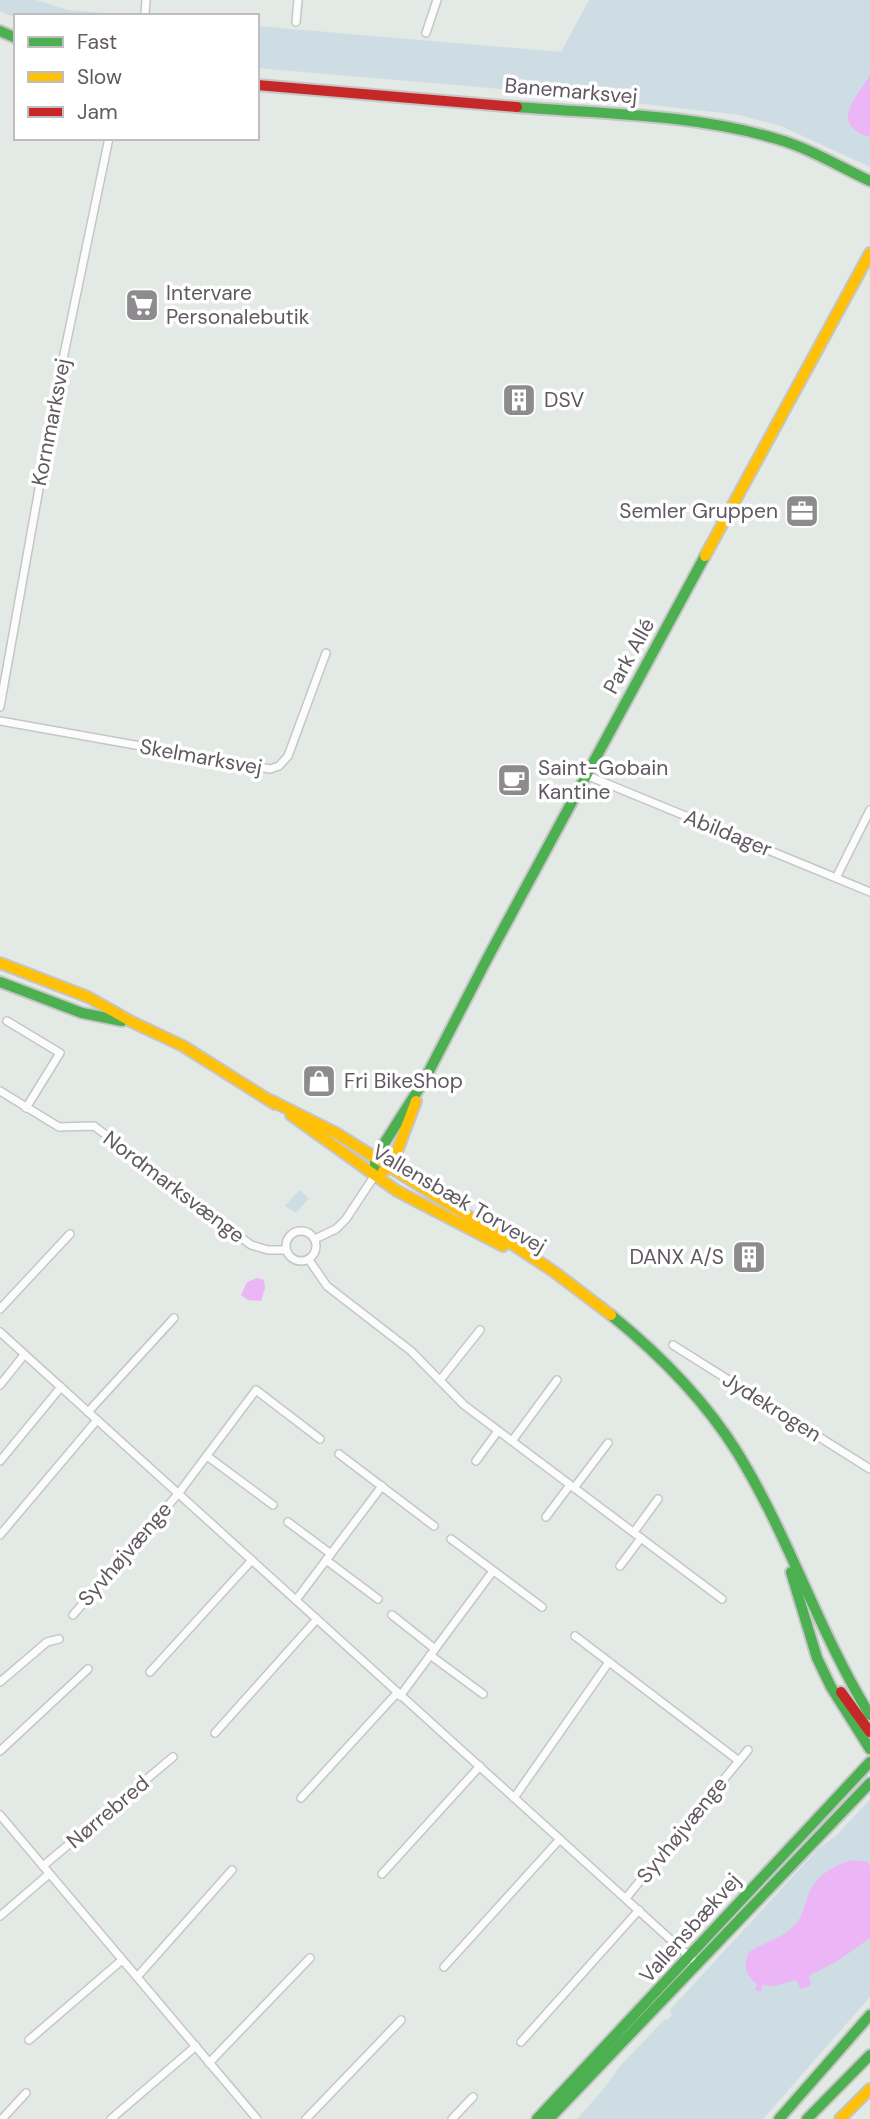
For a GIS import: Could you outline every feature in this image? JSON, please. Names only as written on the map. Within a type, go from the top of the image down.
[{"type":"main road","name":"Banemarksvej","points":[[259,85],[701,122],[781,140],[870,181]]},
{"type":"main road","name":"Park Allé","points":[[375,1158],[425,1079],[493,947],[870,253]]},
{"type":"main road","name":"Vallensbæk Torvevej","points":[[0,963],[82,994],[132,1023],[183,1046],[270,1100],[375,1175],[436,1212],[564,1280]]},
{"type":"main road","name":"Vallensbæk Torvevej","points":[[0,982],[82,1013],[132,1023]]},
{"type":"main road","name":"Park Allé","points":[[389,1168],[425,1079]]},
{"type":"main road","name":"Vallensbæk Torvevej","points":[[270,1100],[321,1125],[517,1247],[592,1299],[637,1336],[693,1393],[739,1457],[781,1535],[846,1675],[870,1715]]},
{"type":"main road","points":[[375,1158],[375,1175],[389,1168]]},
{"type":"main road","name":"Vallensbæk Torvevej","points":[[781,1535],[817,1658],[831,1687],[870,1749]]},
{"type":"main road","points":[[817,1658],[870,1732]]},
{"type":"main road","name":"Vallensbækvej","points":[[549,2119],[870,1762]]},
{"type":"main road","name":"Vallensbækvej","points":[[537,2119],[622,2027],[870,1783]]},
{"type":"main road","points":[[779,2119],[870,2015]]},
{"type":"main road","points":[[807,2119],[870,2055]]},
{"type":"main road","points":[[840,2119],[870,2089]]},
{"type":"street","points":[[145,13],[146,0]]},
{"type":"street","points":[[296,22],[298,0]]},
{"type":"street","points":[[426,33],[438,0]]},
{"type":"street","name":"Kornmarksvej","points":[[0,707],[55,400],[109,140]]},
{"type":"street","name":"Skelmarksvej","points":[[0,721],[270,769],[279,766],[288,756],[326,653]]},
{"type":"street","name":"Abildager","points":[[586,775],[870,891]]},
{"type":"street","points":[[836,878],[870,810]]},
{"type":"street","points":[[7,1021],[60,1053],[26,1108]]},
{"type":"street","name":"Nordmarksvænge","points":[[0,1091],[59,1127],[94,1126],[251,1245],[268,1250],[286,1250]]},
{"type":"street","points":[[315,1239],[336,1229],[346,1219],[375,1175]]},
{"type":"street","points":[[296,1232],[306,1232],[315,1239],[316,1248],[309,1259],[297,1261],[292,1259],[286,1250],[287,1239],[296,1232]]},
{"type":"street","points":[[0,1309],[70,1234]]},
{"type":"street","points":[[309,1259],[327,1286],[411,1351],[464,1405],[722,1599]]},
{"type":"street","points":[[88,1412],[174,1318]]},
{"type":"street","points":[[441,1380],[480,1329]]},
{"type":"street","name":"Syvhøjvænge","points":[[0,1332],[693,1960]]},
{"type":"street","name":"Jydekrogen","points":[[673,1345],[870,1469]]},
{"type":"street","points":[[0,1385],[24,1355]]},
{"type":"street","points":[[512,1441],[557,1380]]},
{"type":"street","points":[[0,1461],[61,1387]]},
{"type":"street","name":"Syvhøjvænge","points":[[73,1615],[178,1494],[256,1390],[320,1439]]},
{"type":"street","points":[[0,1535],[97,1420]]},
{"type":"street","points":[[475,1461],[498,1431]]},
{"type":"street","points":[[546,1517],[608,1443]]},
{"type":"street","points":[[339,1454],[434,1526]]},
{"type":"street","points":[[207,1455],[273,1504]]},
{"type":"street","points":[[296,1600],[382,1486]]},
{"type":"street","points":[[634,1532],[659,1499]]},
{"type":"street","points":[[288,1522],[378,1599]]},
{"type":"street","points":[[620,1566],[641,1538]]},
{"type":"street","points":[[451,1539],[542,1607]]},
{"type":"street","points":[[150,1672],[251,1560]]},
{"type":"street","points":[[300,1798],[398,1694],[494,1571]]},
{"type":"street","points":[[392,1615],[483,1694]]},
{"type":"street","points":[[215,1733],[317,1619]]},
{"type":"street","name":"Syvhøjvænge","points":[[575,1636],[739,1761]]},
{"type":"street","points":[[0,1682],[47,1642],[59,1639]]},
{"type":"street","points":[[514,1798],[609,1662]]},
{"type":"street","points":[[0,1751],[88,1669]]},
{"type":"street","name":"Syvhøjvænge","points":[[626,1898],[748,1750]]},
{"type":"street","name":"Nørrebred","points":[[43,1866],[173,1757]]},
{"type":"street","points":[[382,1874],[480,1766]]},
{"type":"street","points":[[0,1815],[257,2119]]},
{"type":"street","points":[[444,1968],[560,1839]]},
{"type":"street","points":[[137,1977],[232,1870]]},
{"type":"street","points":[[0,1916],[49,1874]]},
{"type":"street","name":"Syvhøjvænge","points":[[521,2042],[639,1910]]},
{"type":"street","points":[[209,2063],[310,1958]]},
{"type":"street","points":[[29,2040],[122,1960]]},
{"type":"street","points":[[306,2119],[401,2020]]},
{"type":"street","points":[[111,2119],[195,2046]]},
{"type":"street","points":[[2,2119],[26,2093]]},
{"type":"street","points":[[452,2119],[473,2097]]},
{"type":"shaded area","points":[[0,0],[36,0],[68,10],[116,14],[14,14],[14,17],[0,11]]},
{"type":"shaded area","points":[[589,0],[870,0],[870,167],[781,126],[739,115],[548,93],[259,68],[259,26],[561,52]]},
{"type":"shaded area","points":[[870,75],[870,137],[857,132],[850,125],[848,118],[853,101]]},
{"type":"shaded area","points":[[299,1190],[309,1198],[296,1213],[285,1206]]},
{"type":"shaded area","points":[[257,1278],[264,1280],[265,1288],[261,1301],[248,1300],[241,1295],[247,1282]]},
{"type":"shaded area","points":[[870,1799],[870,1997],[763,2119],[577,2119],[620,2066],[665,2019],[667,2021],[672,2015],[670,2010],[819,1848],[837,1835]]},
{"type":"shaded area","points":[[851,1860],[868,1862],[870,1865],[870,1938],[839,1960],[809,1976],[811,1985],[801,1989],[796,1980],[774,1986],[762,1985],[761,1992],[755,1990],[757,1984],[746,1970],[749,1952],[791,1929],[800,1918],[810,1891],[818,1879]]},
{"type":"traffic: fast","points":[[0,31],[14,37]]},
{"type":"traffic: fast","points":[[517,107],[648,116],[713,124],[801,147],[870,181]]},
{"type":"traffic: fast","points":[[375,1175],[375,1158],[425,1079],[705,556]]},
{"type":"traffic: fast","points":[[0,982],[82,1013],[122,1021]]},
{"type":"traffic: fast","points":[[611,1315],[680,1378],[737,1452],[756,1484],[851,1683],[870,1715]]},
{"type":"traffic: fast","points":[[791,1572],[817,1658],[831,1687],[870,1749]]},
{"type":"traffic: fast","points":[[537,2119],[870,1762]]},
{"type":"traffic: fast","points":[[549,2119],[870,1783]]},
{"type":"traffic: fast","points":[[779,2119],[870,2015]]},
{"type":"traffic: fast","points":[[807,2119],[870,2055]]},
{"type":"traffic: slow","points":[[705,556],[870,253]]},
{"type":"traffic: slow","points":[[0,963],[88,997],[183,1046],[275,1104]]},
{"type":"traffic: slow","points":[[270,1100],[336,1133],[509,1242],[611,1315]]},
{"type":"traffic: slow","points":[[383,1171],[393,1162],[416,1101]]},
{"type":"traffic: slow","points":[[291,1115],[397,1191],[503,1246]]},
{"type":"traffic: slow","points":[[840,2119],[870,2089]]},
{"type":"traffic: jam","points":[[259,85],[517,107]]},
{"type":"traffic: jam","points":[[841,1692],[870,1732]]},
{"type":"place","name":"Intervare Personalebutik","points":[[142,305]]},
{"type":"place","name":"DSV","points":[[519,400]]},
{"type":"place","name":"Semler Gruppen","points":[[802,511]]},
{"type":"place","name":"Saint-Gobain Kantine","points":[[514,780]]},
{"type":"place","name":"Fri BikeShop","points":[[319,1081]]},
{"type":"place","name":"DANX A/S","points":[[749,1257]]}]
